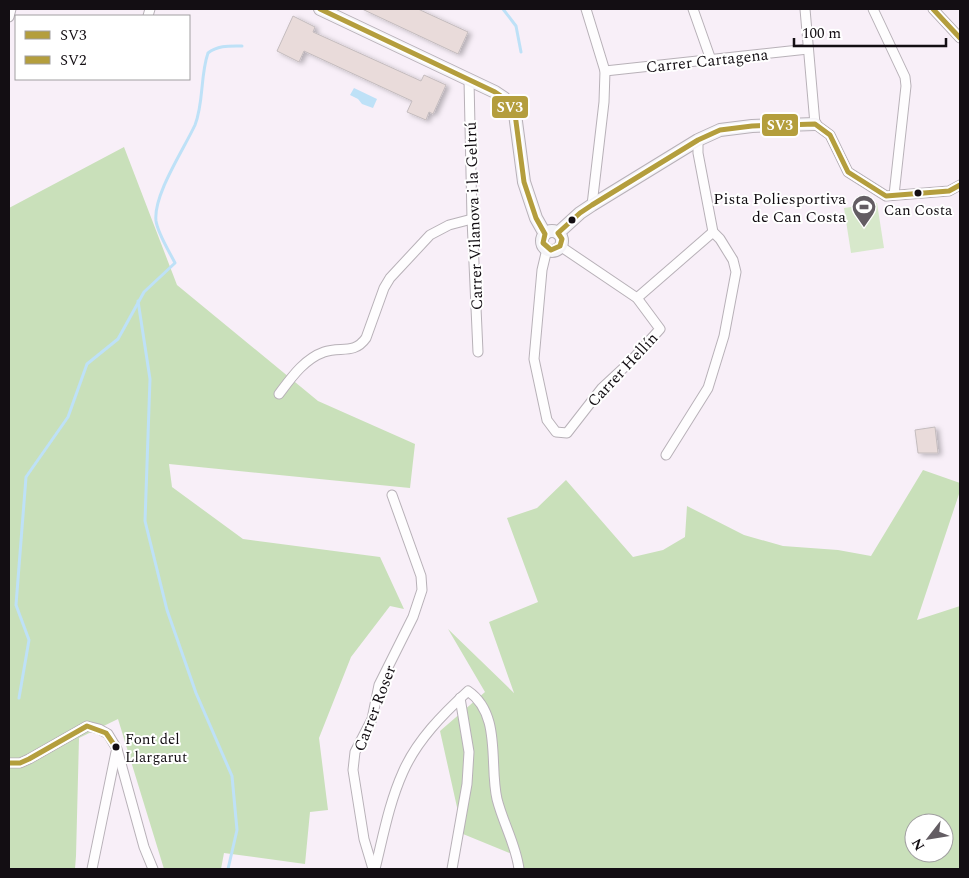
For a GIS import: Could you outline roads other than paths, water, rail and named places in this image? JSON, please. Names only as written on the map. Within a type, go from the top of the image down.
[{"type":"street","points":[[9,17],[10,9]]},
{"type":"street","points":[[320,9],[504,98],[515,114],[524,182],[536,218],[545,234],[543,243],[554,248],[562,239],[558,233],[552,231],[545,234]]},
{"type":"street","points":[[586,9],[605,72],[604,102],[592,205]]},
{"type":"street","points":[[693,9],[711,60]]},
{"type":"street","points":[[805,9],[816,124]]},
{"type":"street","points":[[873,9],[904,77],[906,86],[894,195]]},
{"type":"street","points":[[933,9],[960,38]]},
{"type":"street","name":"Carrer Cartagena","points":[[605,72],[808,49]]},
{"type":"street","name":"Carrer Vilanova i la Geltrú","points":[[469,80],[472,219],[478,352]]},
{"type":"street","points":[[558,233],[592,205],[698,140],[720,130],[752,126],[816,124],[830,135],[848,172],[886,196],[949,191],[960,185]]},
{"type":"street","points":[[666,455],[708,388],[724,336],[736,272],[733,260],[720,239],[713,232],[698,153],[698,140]]},
{"type":"street","points":[[279,394],[294,374],[314,357],[325,351],[351,349],[362,342],[366,338],[384,288],[390,278],[430,235],[449,225],[472,219]]},
{"type":"street","points":[[637,298],[713,232]]},
{"type":"street","name":"Carrer Hellín","points":[[554,248],[637,298],[660,329],[602,388],[567,433],[556,432],[547,420],[534,358],[542,270],[554,248]]},
{"type":"street","name":"Carrer Roser","points":[[374,869],[364,839],[353,770],[355,752],[372,719],[379,685],[413,617],[422,590],[421,576],[392,495]]},
{"type":"street","points":[[374,869],[390,809],[403,772],[418,745],[444,713],[468,691],[477,697],[486,712],[494,747],[495,789],[517,856],[519,869]]},
{"type":"street","points":[[452,869],[467,784],[469,760],[460,698]]},
{"type":"street","points":[[9,763],[20,763],[29,759],[87,726],[108,734],[117,749],[144,847],[152,869]]},
{"type":"street","points":[[92,869],[117,749]]},
{"type":"water","points":[[354,88],[377,99],[373,108],[362,104],[358,99],[350,95]]},
{"type":"waterway","points":[[503,9],[516,26],[521,52]]},
{"type":"waterway","points":[[19,698],[29,640],[16,605],[26,477],[68,417],[87,364],[118,339],[144,292],[175,263],[157,226],[156,210],[159,198],[170,172],[195,125],[200,107],[208,53],[220,47],[242,46]]},
{"type":"waterway","points":[[138,301],[150,379],[145,521],[167,610],[196,693],[232,776],[237,830],[228,869]]},
{"type":"place","name":"Can Costa","points":[[918,193]]},
{"type":"place","name":"Pista Poliesportiva de Can Costa","points":[[864,228]]},
{"type":"place","name":"Font del Llargarut","points":[[116,747]]}]
